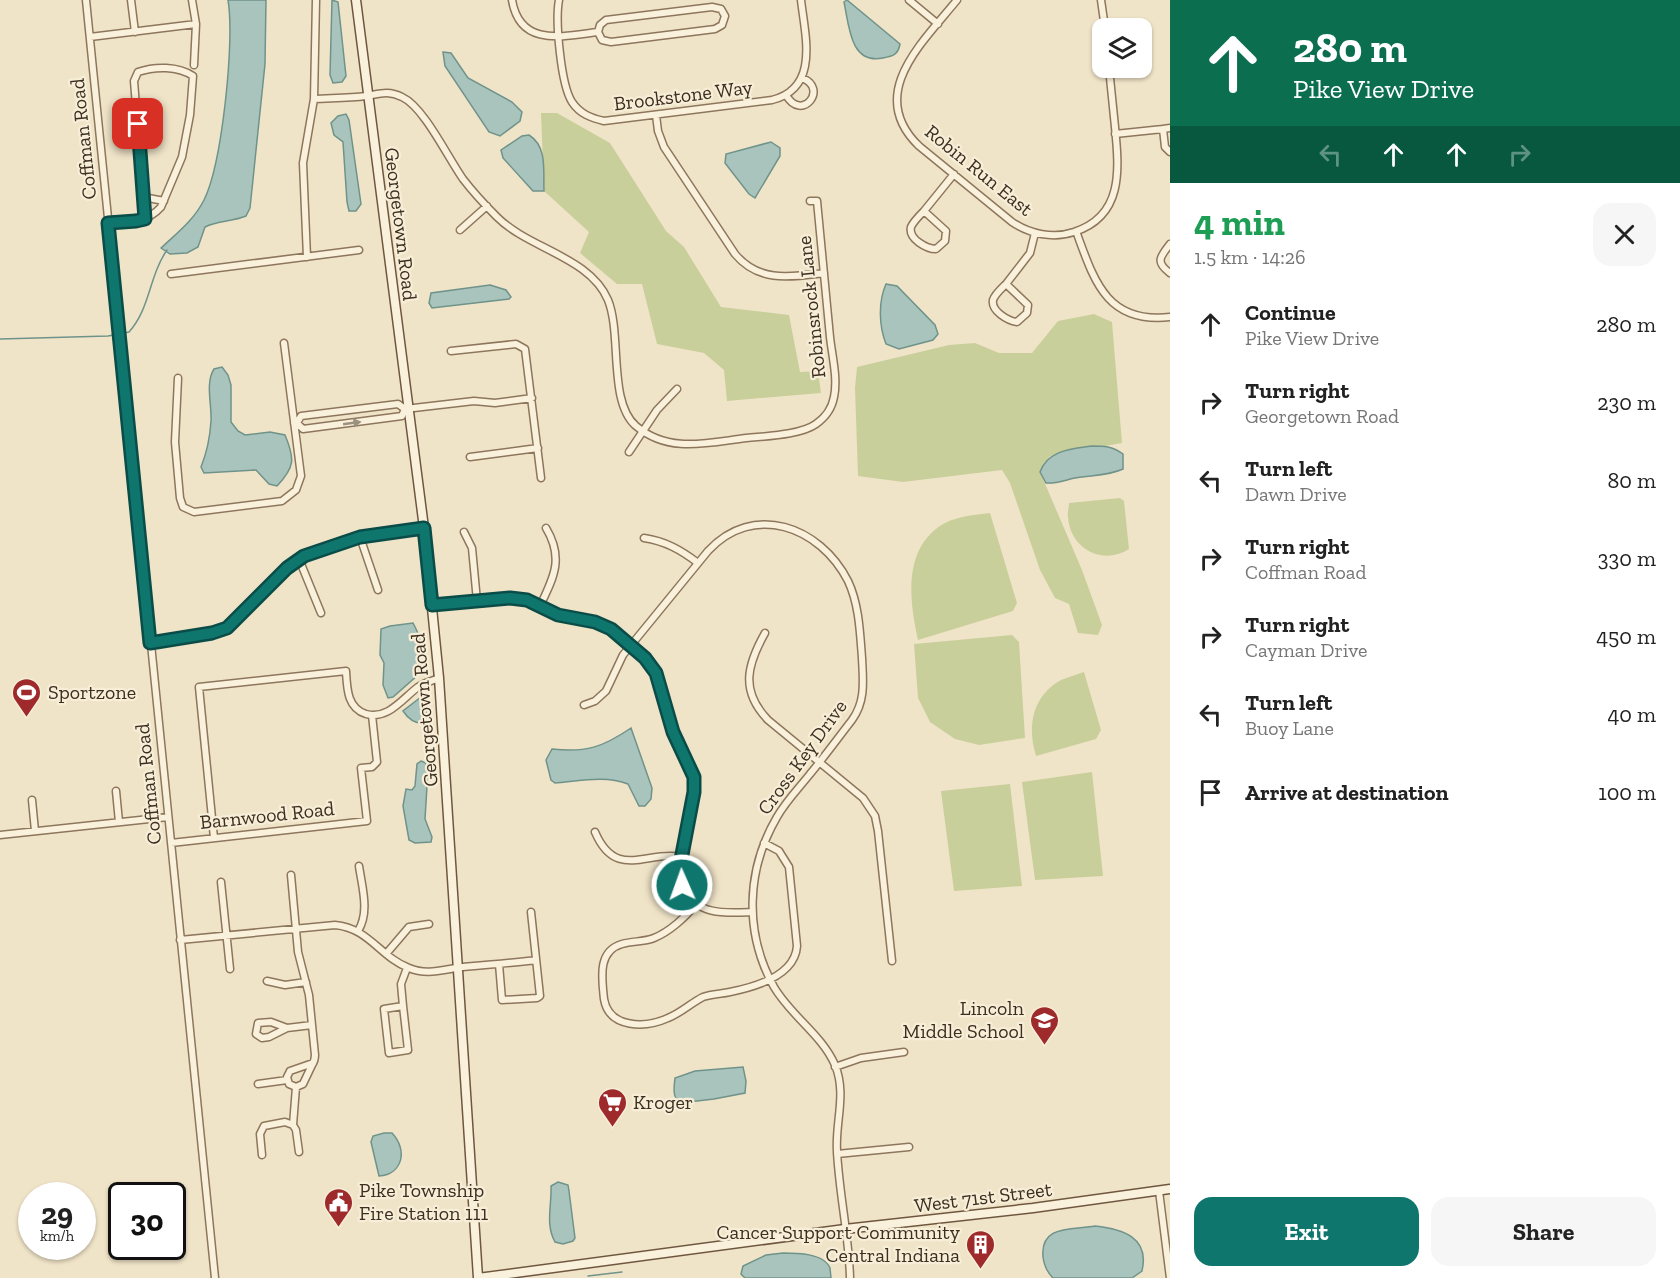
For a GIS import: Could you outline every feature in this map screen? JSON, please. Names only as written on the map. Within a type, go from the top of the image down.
[{"type":"main road","name":"Georgetown Road","points":[[356,0],[424,528],[439,678],[478,1278]]},
{"type":"main road","name":"West 71st Street","points":[[478,1278],[844,1229],[1170,1190]]},
{"type":"street","name":"Coffman Road","points":[[86,0],[215,1278]]},
{"type":"street","points":[[131,0],[135,32]]},
{"type":"street","points":[[192,0],[196,24],[194,65]]},
{"type":"street","points":[[307,257],[303,164],[314,99],[316,0]]},
{"type":"street","points":[[512,0],[517,16],[526,27],[542,36],[559,37],[598,32]]},
{"type":"street","points":[[559,0],[557,18],[559,37]]},
{"type":"street","points":[[801,0],[807,57],[802,78]]},
{"type":"street","points":[[909,0],[938,24]]},
{"type":"street","name":"Robin Run East","points":[[957,0],[906,66],[899,84],[898,101],[902,121],[910,136],[1012,222],[1035,233],[1059,235],[1076,231]]},
{"type":"street","points":[[1101,0],[1103,18]]},
{"type":"street","points":[[712,7],[721,9],[725,16],[723,25],[718,28],[645,38],[607,42],[601,39],[598,32],[600,24],[606,20],[712,7]]},
{"type":"street","points":[[90,37],[196,24]]},
{"type":"street","name":"Brookstone Way","points":[[559,37],[567,92],[576,107],[592,118],[604,121],[772,100],[786,95],[802,78],[809,81],[813,87],[814,95],[806,104],[798,106],[792,103],[786,95]]},
{"type":"street","points":[[108,223],[145,219],[155,213],[164,201],[182,157],[190,116],[193,76],[184,70],[149,68],[138,72],[134,81],[145,219]]},
{"type":"street","points":[[1109,78],[1119,172],[1115,192],[1098,218],[1076,231],[1093,278],[1111,301],[1133,314],[1147,317],[1170,317]]},
{"type":"street","points":[[314,99],[368,96],[381,92],[411,102],[461,175],[501,221],[583,269],[601,288],[608,300],[612,314],[623,406],[630,419],[643,430]]},
{"type":"street","points":[[656,115],[659,136],[664,147],[743,263],[755,271],[772,277],[824,273]]},
{"type":"street","points":[[1115,134],[1166,129],[1166,147],[1170,152]]},
{"type":"street","points":[[924,211],[946,232],[945,241],[936,249],[927,248],[914,238],[911,233],[912,225],[954,174]]},
{"type":"street","points":[[144,197],[164,201]]},
{"type":"street","name":"Robinsrock Lane","points":[[643,430],[665,442],[689,445],[798,431],[813,426],[826,414],[833,402],[835,387],[817,201],[810,201]]},
{"type":"street","points":[[460,230],[487,206]]},
{"type":"street","points":[[1006,284],[1028,305],[1027,313],[1017,322],[1009,320],[994,307],[995,297],[1030,253],[1035,233]]},
{"type":"street","points":[[1170,244],[1160,260],[1163,267],[1170,273]]},
{"type":"street","points":[[171,274],[359,250]]},
{"type":"street","points":[[178,378],[175,442],[180,500],[187,510],[196,512],[279,502],[292,495],[298,488],[301,476],[284,343]]},
{"type":"street","points":[[451,351],[516,344],[522,346],[526,353],[541,478]]},
{"type":"street","points":[[629,452],[657,410],[677,389]]},
{"type":"street","points":[[296,423],[301,416],[399,404],[407,409],[474,401],[495,403],[532,398]]},
{"type":"street","points":[[296,423],[303,429],[402,416],[407,409]]},
{"type":"street","points":[[470,457],[538,448]]},
{"type":"street","name":"Cross Key Drive","points":[[698,563],[718,541],[732,531],[762,524],[783,526],[808,537],[832,558],[848,581],[857,614],[863,686],[862,702],[852,720],[783,806],[764,843],[754,880],[752,912],[757,945],[770,978],[788,1008],[826,1049],[835,1066],[841,1098],[837,1154],[850,1278]]},
{"type":"street","points":[[150,643],[212,633],[227,628],[287,568],[299,559],[360,537],[424,528]]},
{"type":"street","points":[[540,606],[554,577],[556,566],[555,549],[546,528]]},
{"type":"street","points":[[464,532],[472,548],[477,601]]},
{"type":"street","points":[[360,537],[378,590]]},
{"type":"street","points":[[584,705],[595,701],[606,691],[611,684],[619,660],[698,563],[675,548],[644,538]]},
{"type":"street","points":[[299,559],[321,613]]},
{"type":"street","points":[[432,605],[510,598],[527,600],[558,615],[595,622],[611,629],[645,658],[656,673],[673,732],[693,772],[694,792],[681,857],[682,885],[696,904],[718,912],[752,912]]},
{"type":"street","points":[[765,633],[753,655],[749,669],[750,688],[754,702],[768,720],[863,798],[875,816],[892,961]]},
{"type":"street","points":[[214,838],[199,687],[346,671],[348,694],[353,704],[361,712],[372,715],[389,711],[419,686],[439,678]]},
{"type":"street","name":"Barnwood Road","points":[[171,843],[367,821],[361,768],[372,766],[377,762],[372,715]]},
{"type":"street","points":[[116,791],[119,822]]},
{"type":"street","points":[[32,800],[35,831]]},
{"type":"street","points":[[0,835],[168,817]]},
{"type":"street","points":[[595,832],[608,851],[623,860],[637,861],[660,856],[681,857]]},
{"type":"street","points":[[696,904],[685,916],[655,938],[624,944],[611,950],[602,965],[603,987],[609,1012],[617,1020],[634,1024],[663,1020],[702,998],[746,988],[770,978],[791,965],[797,946],[789,867],[779,851],[764,843]]},
{"type":"street","points":[[358,931],[365,913],[359,866]]},
{"type":"street","points":[[287,1080],[290,1085],[296,1087],[303,1084],[315,1053],[306,982],[299,955],[291,875]]},
{"type":"street","points":[[221,882],[230,969]]},
{"type":"street","points":[[499,964],[502,1000],[537,998],[540,994],[531,912]]},
{"type":"street","points":[[386,954],[409,927],[429,924]]},
{"type":"street","points":[[180,940],[335,925],[358,931],[407,968],[435,973],[458,968],[536,960]]},
{"type":"street","points":[[403,1005],[384,1009],[389,1053],[408,1050],[401,984],[407,968]]},
{"type":"street","points":[[267,981],[285,985],[306,982]]},
{"type":"street","points":[[287,1028],[264,1021],[258,1023],[256,1034],[262,1038],[269,1037],[287,1028],[312,1025]]},
{"type":"street","points":[[835,1066],[861,1058],[904,1052]]},
{"type":"street","points":[[287,1080],[290,1071],[313,1063]]},
{"type":"street","points":[[258,1084],[287,1080]]},
{"type":"street","points":[[293,1125],[296,1087]]},
{"type":"street","points":[[262,1155],[260,1134],[263,1127],[267,1124],[285,1122],[293,1125],[297,1131],[299,1152]]},
{"type":"street","points":[[837,1154],[909,1147]]},
{"type":"street","points":[[1159,1191],[1170,1278]]},
{"type":"green space","points":[[541,113],[557,113],[610,143],[666,231],[684,247],[721,307],[789,315],[800,372],[818,371],[821,393],[727,401],[724,370],[704,353],[657,344],[642,284],[617,284],[580,253],[589,232],[544,191]]},
{"type":"green space","points":[[1094,314],[1112,322],[1122,443],[1050,456],[1040,472],[1082,570],[1102,625],[1098,635],[1078,633],[1069,604],[1055,598],[1040,570],[1010,483],[1002,470],[903,482],[858,476],[855,388],[857,367],[949,345],[975,343],[999,353],[1032,353],[1058,321]]},
{"type":"green space","points":[[1120,498],[1124,501],[1129,549],[1109,556],[1099,555],[1081,546],[1070,528],[1069,503]]},
{"type":"green space","points":[[990,513],[1017,603],[1013,611],[918,640],[911,596],[918,552],[925,540],[942,525],[962,517]]},
{"type":"green space","points":[[1012,635],[1019,642],[1025,738],[979,745],[955,739],[930,722],[918,698],[914,644]]},
{"type":"green space","points":[[1084,672],[1101,730],[1096,739],[1036,756],[1032,723],[1038,703],[1051,687],[1061,680]]},
{"type":"green space","points":[[1092,772],[1103,876],[1035,880],[1022,782]]},
{"type":"green space","points":[[1010,784],[1022,886],[954,891],[941,791]]},
{"type":"water","points":[[228,0],[266,0],[265,64],[250,208],[246,216],[205,227],[198,247],[187,253],[170,254],[161,248],[185,226],[200,207],[210,183],[216,159],[228,71],[230,19]]},
{"type":"water","points":[[332,0],[338,2],[346,76],[342,82],[333,83],[330,75]]},
{"type":"water","points":[[847,0],[900,44],[896,53],[892,56],[872,59],[857,49],[850,32],[844,2]]},
{"type":"water","points":[[443,52],[451,53],[468,78],[512,102],[522,112],[520,121],[500,136],[489,132],[445,66]]},
{"type":"water","points":[[346,114],[349,120],[361,204],[356,211],[349,211],[343,142],[334,135],[331,123],[338,116]]},
{"type":"water","points":[[529,135],[535,140],[542,153],[544,191],[533,191],[503,158],[501,150],[522,136]]},
{"type":"water","points":[[771,142],[780,148],[780,156],[755,198],[749,194],[725,163],[726,154]]},
{"type":"water","points":[[886,284],[897,286],[935,325],[938,334],[933,340],[899,349],[886,344],[880,314]]},
{"type":"water","points":[[490,285],[506,290],[511,297],[432,308],[429,303],[431,293]]},
{"type":"water","points":[[222,367],[231,385],[231,422],[238,431],[245,435],[270,432],[285,435],[292,462],[277,486],[269,484],[256,470],[204,473],[201,467],[211,427],[211,375],[214,369]]},
{"type":"water","points":[[1092,446],[1108,447],[1123,454],[1123,469],[1106,474],[1046,483],[1040,472],[1049,459],[1061,452]]},
{"type":"water","points":[[413,623],[421,645],[416,658],[427,667],[393,697],[388,698],[383,685],[384,663],[380,655],[381,629]]},
{"type":"water","points":[[421,697],[425,698],[427,723],[413,721],[403,711]]},
{"type":"water","points":[[631,728],[652,788],[651,799],[645,806],[639,806],[628,784],[620,781],[592,779],[555,783],[551,780],[546,760],[552,749],[575,750],[594,747],[612,740]]},
{"type":"water","points":[[421,761],[426,763],[428,770],[425,819],[432,837],[431,842],[415,843],[409,840],[403,806],[406,789],[412,790],[415,786],[417,764]]},
{"type":"water","points":[[743,1067],[746,1081],[745,1093],[680,1103],[676,1098],[675,1078],[695,1071]]},
{"type":"water","points":[[392,1133],[400,1147],[401,1154],[398,1166],[393,1171],[379,1176],[371,1142],[373,1136]]},
{"type":"water","points":[[558,1182],[568,1185],[575,1238],[563,1244],[555,1242],[550,1228],[551,1186]]},
{"type":"water","points":[[1095,1226],[1115,1230],[1132,1237],[1142,1250],[1142,1271],[1132,1278],[1053,1278],[1046,1269],[1043,1257],[1046,1239],[1058,1231]]},
{"type":"water","points":[[783,1253],[809,1255],[822,1259],[830,1268],[831,1278],[745,1278],[741,1274],[743,1266],[766,1255]]},
{"type":"waterway","points":[[124,333],[129,332],[136,323],[146,303],[156,271],[167,250]]},
{"type":"waterway","points":[[0,339],[119,334]]},
{"type":"waterway","points":[[588,1276],[622,1272]]},
{"type":"place","name":"Sportzone","points":[[27,718]]},
{"type":"place","name":"Lincoln Middle School","points":[[1045,1046]]},
{"type":"place","name":"Kroger","points":[[612,1128]]},
{"type":"place","name":"Pike Township Fire Station 111","points":[[338,1228]]},
{"type":"place","name":"Cancer Support Community Central Indiana","points":[[981,1270]]},
{"type":"route","points":[[138,124],[145,219],[108,223],[150,643],[212,633],[227,628],[287,568],[304,556],[360,537],[424,528],[432,605],[510,598],[527,600],[558,615],[595,622],[611,629],[650,664],[656,675],[673,732],[694,777],[694,792],[680,865],[682,885]]}]
